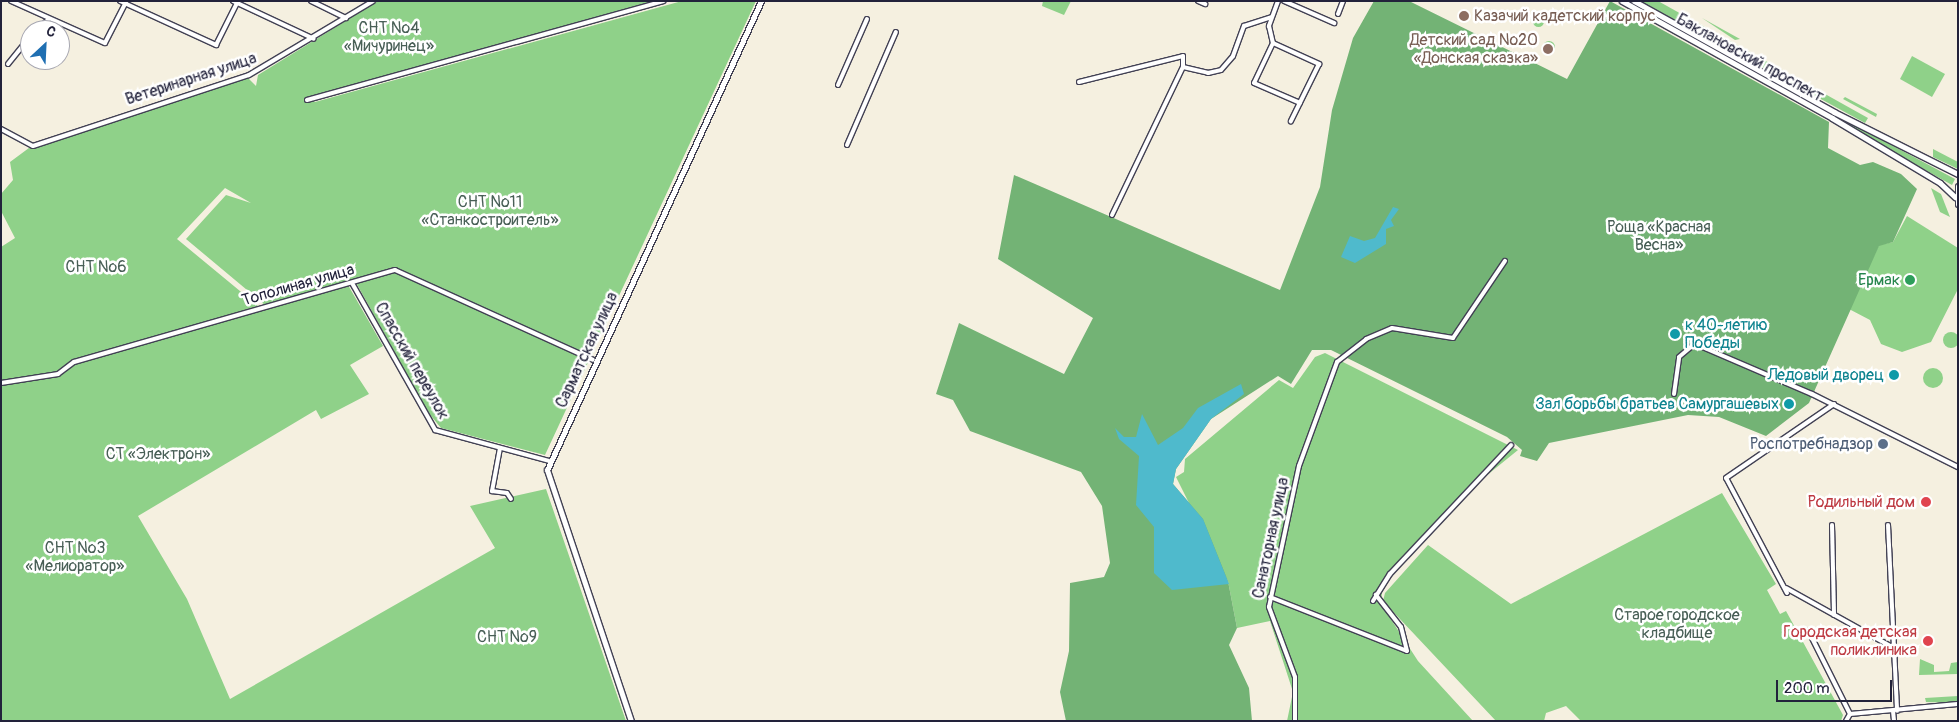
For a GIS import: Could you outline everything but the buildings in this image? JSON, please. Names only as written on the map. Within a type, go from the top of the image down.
[{"type":"main road","name":"Сарматская улица","points":[[630,721],[548,480],[549,461],[761,1]]},
{"type":"main road","name":"Баклановский проспект","points":[[1622,1],[1940,182],[1957,202]]},
{"type":"main road","name":"Баклановский проспект","points":[[1634,1],[1843,116],[1958,174]]},
{"type":"main road","points":[[1957,202],[1958,186]]},
{"type":"street","points":[[11,1],[105,43],[125,2]]},
{"type":"street","points":[[120,1],[216,45],[236,2],[314,39]]},
{"type":"street","points":[[311,1],[346,18]]},
{"type":"street","name":"Ветеринарная улица","points":[[1,128],[33,146],[259,71],[314,39],[373,1]]},
{"type":"street","points":[[307,100],[664,1]]},
{"type":"street","points":[[1198,1],[1205,4]]},
{"type":"street","points":[[1278,1],[1271,18],[1273,44],[1254,83],[1300,103]]},
{"type":"street","points":[[1284,1],[1334,23]]},
{"type":"street","points":[[1338,14],[1343,1]]},
{"type":"street","points":[[1183,67],[1208,73],[1221,70],[1233,56],[1244,26],[1271,18]]},
{"type":"street","points":[[838,85],[867,19]]},
{"type":"street","points":[[847,144],[896,32]]},
{"type":"street","points":[[1273,44],[1319,64],[1291,122]]},
{"type":"street","points":[[8,64],[20,49]]},
{"type":"street","points":[[1079,82],[1183,56],[1183,67],[1112,215]]},
{"type":"street","points":[[1839,123],[1843,116]]},
{"type":"street","name":"Санаторная улица","points":[[1295,721],[1295,678],[1271,615],[1270,597],[1299,466],[1337,362],[1366,339],[1392,328],[1454,338],[1505,261]]},
{"type":"street","name":"Тополиная улица","points":[[1,384],[58,374],[74,362],[395,270],[593,360]]},
{"type":"street","name":"Спасский переулок","points":[[352,283],[435,430],[549,461]]},
{"type":"street","points":[[1674,394],[1679,356],[1692,346],[1813,392],[1958,467]]},
{"type":"street","points":[[1834,404],[1726,478],[1787,590],[1894,648]]},
{"type":"street","points":[[1373,600],[1511,445]]},
{"type":"street","points":[[500,448],[492,491],[507,493],[511,499]]},
{"type":"street","points":[[1832,525],[1834,615]]},
{"type":"street","points":[[1888,525],[1894,648],[1894,721]]},
{"type":"street","points":[[1270,597],[1407,651],[1401,627],[1376,595]]},
{"type":"street","points":[[1808,630],[1850,714]]},
{"type":"street","points":[[1850,714],[1958,704]]},
{"type":"street","points":[[1846,721],[1850,714]]},
{"type":"green space","points":[[378,1],[653,1],[307,98],[315,102],[682,1],[756,1],[545,455],[441,428],[427,411],[354,279],[265,305],[186,239],[226,195],[251,203],[225,188],[177,239],[258,306],[107,353],[348,285],[383,346],[350,365],[369,394],[321,419],[316,410],[138,516],[187,599],[230,699],[495,548],[470,506],[546,489],[626,721],[1,721],[1,247],[15,238],[1,211],[1,194],[13,180],[10,162],[33,145],[128,112],[248,78],[256,86],[258,75]]},
{"type":"green space","points":[[1043,1],[1071,1],[1064,15],[1042,6]]},
{"type":"green space","name":"Роща «Красная Весна»","points":[[1374,1],[1409,1],[1567,79],[1610,1],[1829,122],[1828,148],[1860,165],[1873,162],[1901,174],[1917,189],[1893,242],[1879,246],[1809,403],[1766,436],[1719,417],[1688,415],[1549,443],[1537,461],[1520,456],[1522,450],[1507,437],[1331,350],[1312,350],[1291,384],[1278,376],[1211,419],[1176,469],[1173,484],[1203,519],[1228,581],[1237,628],[1229,645],[1249,688],[1252,721],[1066,721],[1060,692],[1069,651],[1070,583],[1104,577],[1110,563],[1102,506],[1081,472],[970,431],[953,400],[936,394],[959,323],[1064,374],[1093,318],[998,259],[1014,175],[1280,290],[1320,187],[1332,110],[1353,38]]},
{"type":"green space","points":[[1626,1],[1837,116],[1836,118]]},
{"type":"green space","points":[[1640,1],[1658,1],[1868,118],[1865,123]]},
{"type":"green space","points":[[1538,15],[1544,21],[1538,27],[1532,21]]},
{"type":"green space","points":[[1702,18],[1740,39],[1735,40]]},
{"type":"green space","points":[[1547,41],[1551,41],[1555,47],[1551,53],[1547,53],[1543,49],[1543,45]]},
{"type":"green space","points":[[1912,56],[1945,74],[1932,97],[1900,79]]},
{"type":"green space","points":[[1845,97],[1877,114],[1876,117],[1843,99]]},
{"type":"green space","points":[[1843,119],[1955,179],[1952,185],[1843,124]]},
{"type":"green space","points":[[1933,149],[1958,162],[1958,169],[1933,157]]},
{"type":"green space","points":[[1931,188],[1941,194],[1950,217],[1940,212]]},
{"type":"green space","name":"Ермак","points":[[1907,216],[1958,248],[1958,289],[1931,342],[1902,352],[1881,344],[1870,320],[1849,309],[1879,245],[1893,242]]},
{"type":"green space","points":[[1951,332],[1959,340],[1951,348],[1943,340]]},
{"type":"green space","points":[[1325,353],[1518,450],[1470,489],[1383,582],[1381,604],[1418,661],[1473,721],[1287,721],[1293,692],[1270,621],[1237,628],[1228,581],[1176,477],[1184,472],[1185,459],[1279,380],[1293,388],[1315,357]]},
{"type":"green space","points":[[1933,368],[1940,371],[1943,378],[1940,385],[1933,388],[1926,385],[1923,378],[1926,371]]},
{"type":"green space","name":"Старое городское кладбище","points":[[1722,493],[1776,584],[1767,590],[1780,614],[1786,611],[1843,715],[1841,721],[1581,721],[1566,706],[1546,713],[1544,721],[1496,721],[1383,601],[1385,593],[1428,545],[1511,604]]},
{"type":"green space","points":[[1920,659],[1934,665],[1934,672],[1949,671],[1951,663],[1958,662],[1958,674],[1919,675]]},
{"type":"green space","points":[[1958,696],[1958,703],[1926,702],[1925,698]]},
{"type":"water","points":[[1393,207],[1399,209],[1391,220],[1394,226],[1386,229],[1386,244],[1355,263],[1341,257],[1350,236],[1364,241],[1375,238]]},
{"type":"water","points":[[1241,384],[1244,394],[1211,419],[1176,469],[1173,484],[1203,519],[1229,584],[1172,590],[1154,573],[1154,527],[1136,505],[1139,456],[1119,439],[1115,428],[1124,437],[1136,437],[1142,414],[1158,445],[1183,428],[1198,408]]},
{"type":"place","name":"Казачий кадетский корпус","points":[[1464,16]]},
{"type":"place","name":"Детский сад №20 «Донская сказка»","points":[[1548,49]]},
{"type":"place","name":"Ермак","points":[[1910,280]]},
{"type":"place","name":"к 40-летию Победы","points":[[1675,334]]},
{"type":"place","name":"Ледовый дворец","points":[[1894,375]]},
{"type":"place","name":"Зал борьбы братьев Самургашевых","points":[[1789,404]]},
{"type":"place","name":"Роспотребнадзор","points":[[1883,444]]},
{"type":"place","name":"Родильный дом","points":[[1926,502]]},
{"type":"place","name":"Городская детская поликлиника","points":[[1928,641]]},
{"type":"park label","name":"СНТ №4 «Мичуринец»","points":[[389,37]]},
{"type":"park label","name":"СНТ №11 «Станкостроитель»","points":[[490,211]]},
{"type":"park label","name":"СНТ №6","points":[[96,267]]},
{"type":"park label","name":"СТ «Электрон»","points":[[158,454]]},
{"type":"park label","name":"СНТ №3 «Мелиоратор»","points":[[75,557]]},
{"type":"park label","name":"СНТ №9","points":[[507,637]]}]
